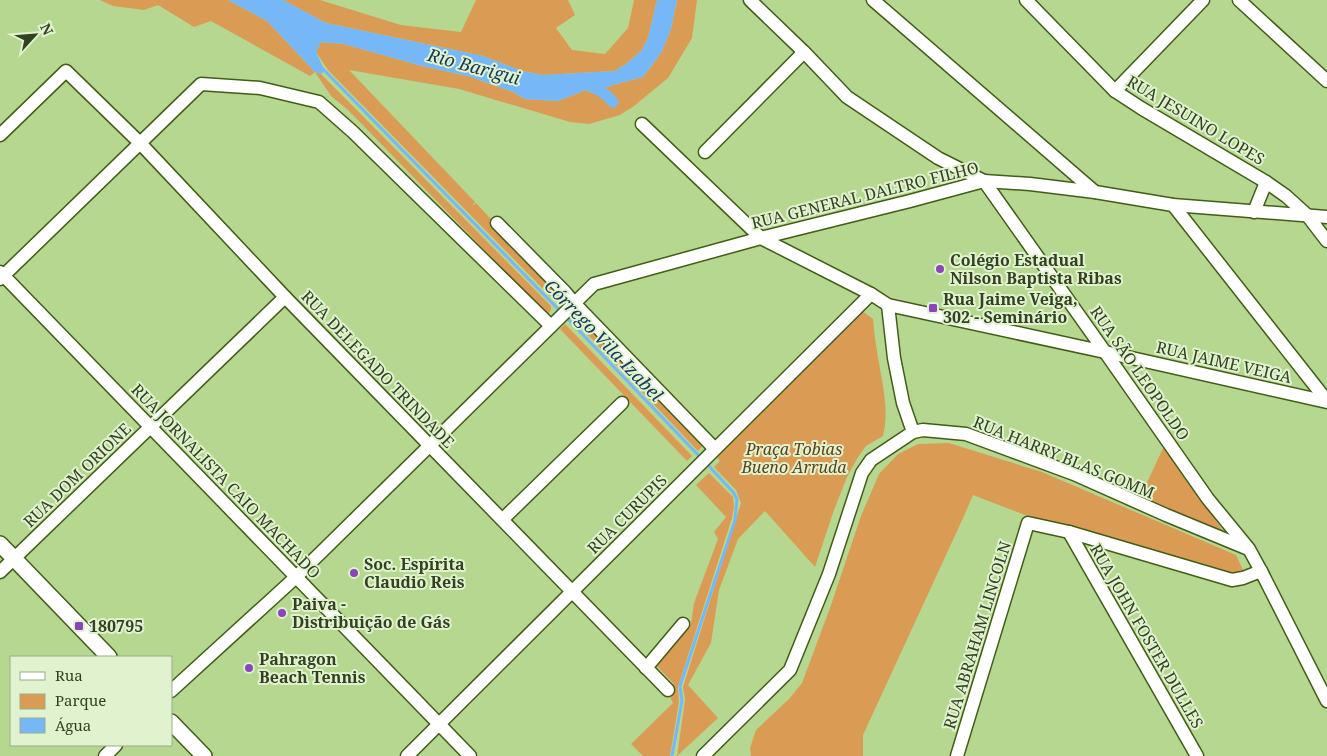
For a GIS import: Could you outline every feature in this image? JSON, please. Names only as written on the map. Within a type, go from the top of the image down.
[{"type":"main road","points":[[0,544],[108,656]]},
{"type":"main road","points":[[172,723],[204,756]]},
{"type":"street","name":"RUA SÃO LEOPOLDO","points":[[750,0],[804,52],[846,97],[938,158],[984,181],[1208,499],[1249,549],[1327,701]]},
{"type":"street","points":[[873,0],[1095,192]]},
{"type":"street","name":"RUA JESUINO LOPES","points":[[1026,0],[1115,91],[1286,196],[1307,215],[1327,241]]},
{"type":"street","points":[[1115,91],[1203,0]]},
{"type":"street","points":[[1239,0],[1327,81]]},
{"type":"street","points":[[704,152],[804,52]]},
{"type":"street","name":"RUA DELEGADO TRINDADE","points":[[0,135],[66,71],[140,142],[285,297],[668,690]]},
{"type":"street","points":[[1,276],[201,84],[260,88],[319,102],[555,322]]},
{"type":"street","name":"RUA JAIME VEIGA","points":[[642,124],[761,238],[871,294],[888,305],[1327,401]]},
{"type":"street","name":"RUA GENERAL DALTRO FILHO","points":[[172,690],[296,577],[594,284],[761,238],[984,181],[1030,184],[1095,192],[1173,205],[1327,217]]},
{"type":"street","name":"RUA JESUINO LOPES","points":[[1254,212],[1266,182]]},
{"type":"street","points":[[1173,205],[1327,401]]},
{"type":"street","points":[[497,223],[565,292],[572,305],[713,451]]},
{"type":"street","name":"RUA JORNALISTA CAIO MACHADO","points":[[1,276],[470,756]]},
{"type":"street","name":"RUA CURUPIS","points":[[407,756],[871,294]]},
{"type":"street","name":"RUA DOM ORIONE","points":[[0,572],[285,297]]},
{"type":"street","points":[[703,756],[790,670],[829,574],[862,473],[871,460],[912,432],[903,403],[894,358],[888,305]]},
{"type":"street","points":[[502,520],[622,403]]},
{"type":"street","name":"RUA HARRY BLAS GOMM","points":[[912,432],[923,430],[966,434],[1074,474],[1249,549]]},
{"type":"street","name":"RUA ABRAHAM LINCOLN","points":[[957,756],[1028,523],[1069,532]]},
{"type":"street","points":[[1069,532],[1232,580],[1261,571]]},
{"type":"street","name":"RUA JOHN FOSTER DULLES","points":[[1069,532],[1197,756]]},
{"type":"street","points":[[646,668],[683,624]]},
{"type":"street","points":[[105,756],[115,746]]},
{"type":"green space","points":[[100,0],[228,0],[267,21],[315,72],[310,76],[211,21],[194,27],[158,5],[144,10],[113,6]]},
{"type":"green space","points":[[283,0],[320,0],[401,25],[461,32],[476,0],[568,0],[575,15],[556,28],[572,50],[605,54],[628,28],[634,0],[657,0],[648,38],[642,50],[615,71],[543,75],[522,71],[483,56],[326,23]]},
{"type":"green space","points":[[677,0],[697,0],[692,38],[668,78],[620,115],[589,124],[570,122],[459,89],[349,70],[475,202],[472,206],[476,203],[561,295],[556,302],[328,70],[316,52],[321,42],[344,44],[422,66],[468,76],[513,92],[525,99],[558,101],[586,90],[594,94],[606,87],[643,77],[661,53],[671,29]]},
{"type":"green space","points":[[315,72],[321,74],[551,306],[549,313],[545,312],[348,110],[331,96]]},
{"type":"green space","points":[[575,311],[703,445],[698,451],[570,316]]},
{"type":"green space","name":"Praça Tobias Bueno Arruda","points":[[862,311],[873,319],[886,415],[883,436],[866,446],[847,477],[815,567],[765,511],[738,539],[719,590],[711,643],[688,685],[718,718],[677,756],[685,700],[683,687],[741,503],[736,490],[714,467],[720,461],[717,458]]},
{"type":"green space","points":[[565,324],[692,456],[687,461],[560,329]]},
{"type":"green space","points":[[949,443],[1042,472],[1236,555],[1245,574],[1235,574],[1030,517],[973,495],[863,735],[863,756],[751,756],[750,748],[756,730],[789,699],[802,683],[861,516],[879,474],[898,454],[918,444]]},
{"type":"green space","points":[[1164,446],[1225,534],[1140,498]]},
{"type":"green space","points":[[709,473],[733,497],[732,518],[678,687],[679,702],[670,756],[643,756],[631,744],[673,703],[670,697],[673,683],[655,664],[691,624],[694,603],[718,539],[714,532],[726,517],[696,485]]},
{"type":"water","name":"Rio Barigui","points":[[228,0],[283,0],[326,23],[483,56],[522,71],[543,75],[615,71],[642,50],[648,38],[657,0],[677,0],[671,29],[661,53],[643,77],[606,87],[594,94],[586,90],[558,101],[525,99],[513,92],[468,76],[422,66],[344,44],[321,42],[316,52],[325,71],[321,74],[315,72],[267,21]]},
{"type":"waterway","name":"Córrego Vila Izabel","points":[[323,69],[562,313]]},
{"type":"waterway","points":[[588,84],[605,94],[613,102]]},
{"type":"waterway","name":"Córrego Vila Izabel","points":[[566,317],[702,459]]},
{"type":"waterway","name":"Córrego Vila Izabel","points":[[672,756],[682,701],[680,686],[735,520],[737,499],[733,492],[706,463]]},
{"type":"place","name":"Colégio Estadual Nilson Baptista Ribas","points":[[940,269]]},
{"type":"place","name":"Rua Jaime Veiga, 302 - Seminário","points":[[933,308]]},
{"type":"place","name":"Soc. Espírita Claudio Reis","points":[[354,573]]},
{"type":"place","name":"Paiva - Distribuição de Gás","points":[[282,613]]},
{"type":"place","name":"180795","points":[[79,626]]},
{"type":"place","name":"Pahragon Beach Tennis","points":[[249,668]]}]
